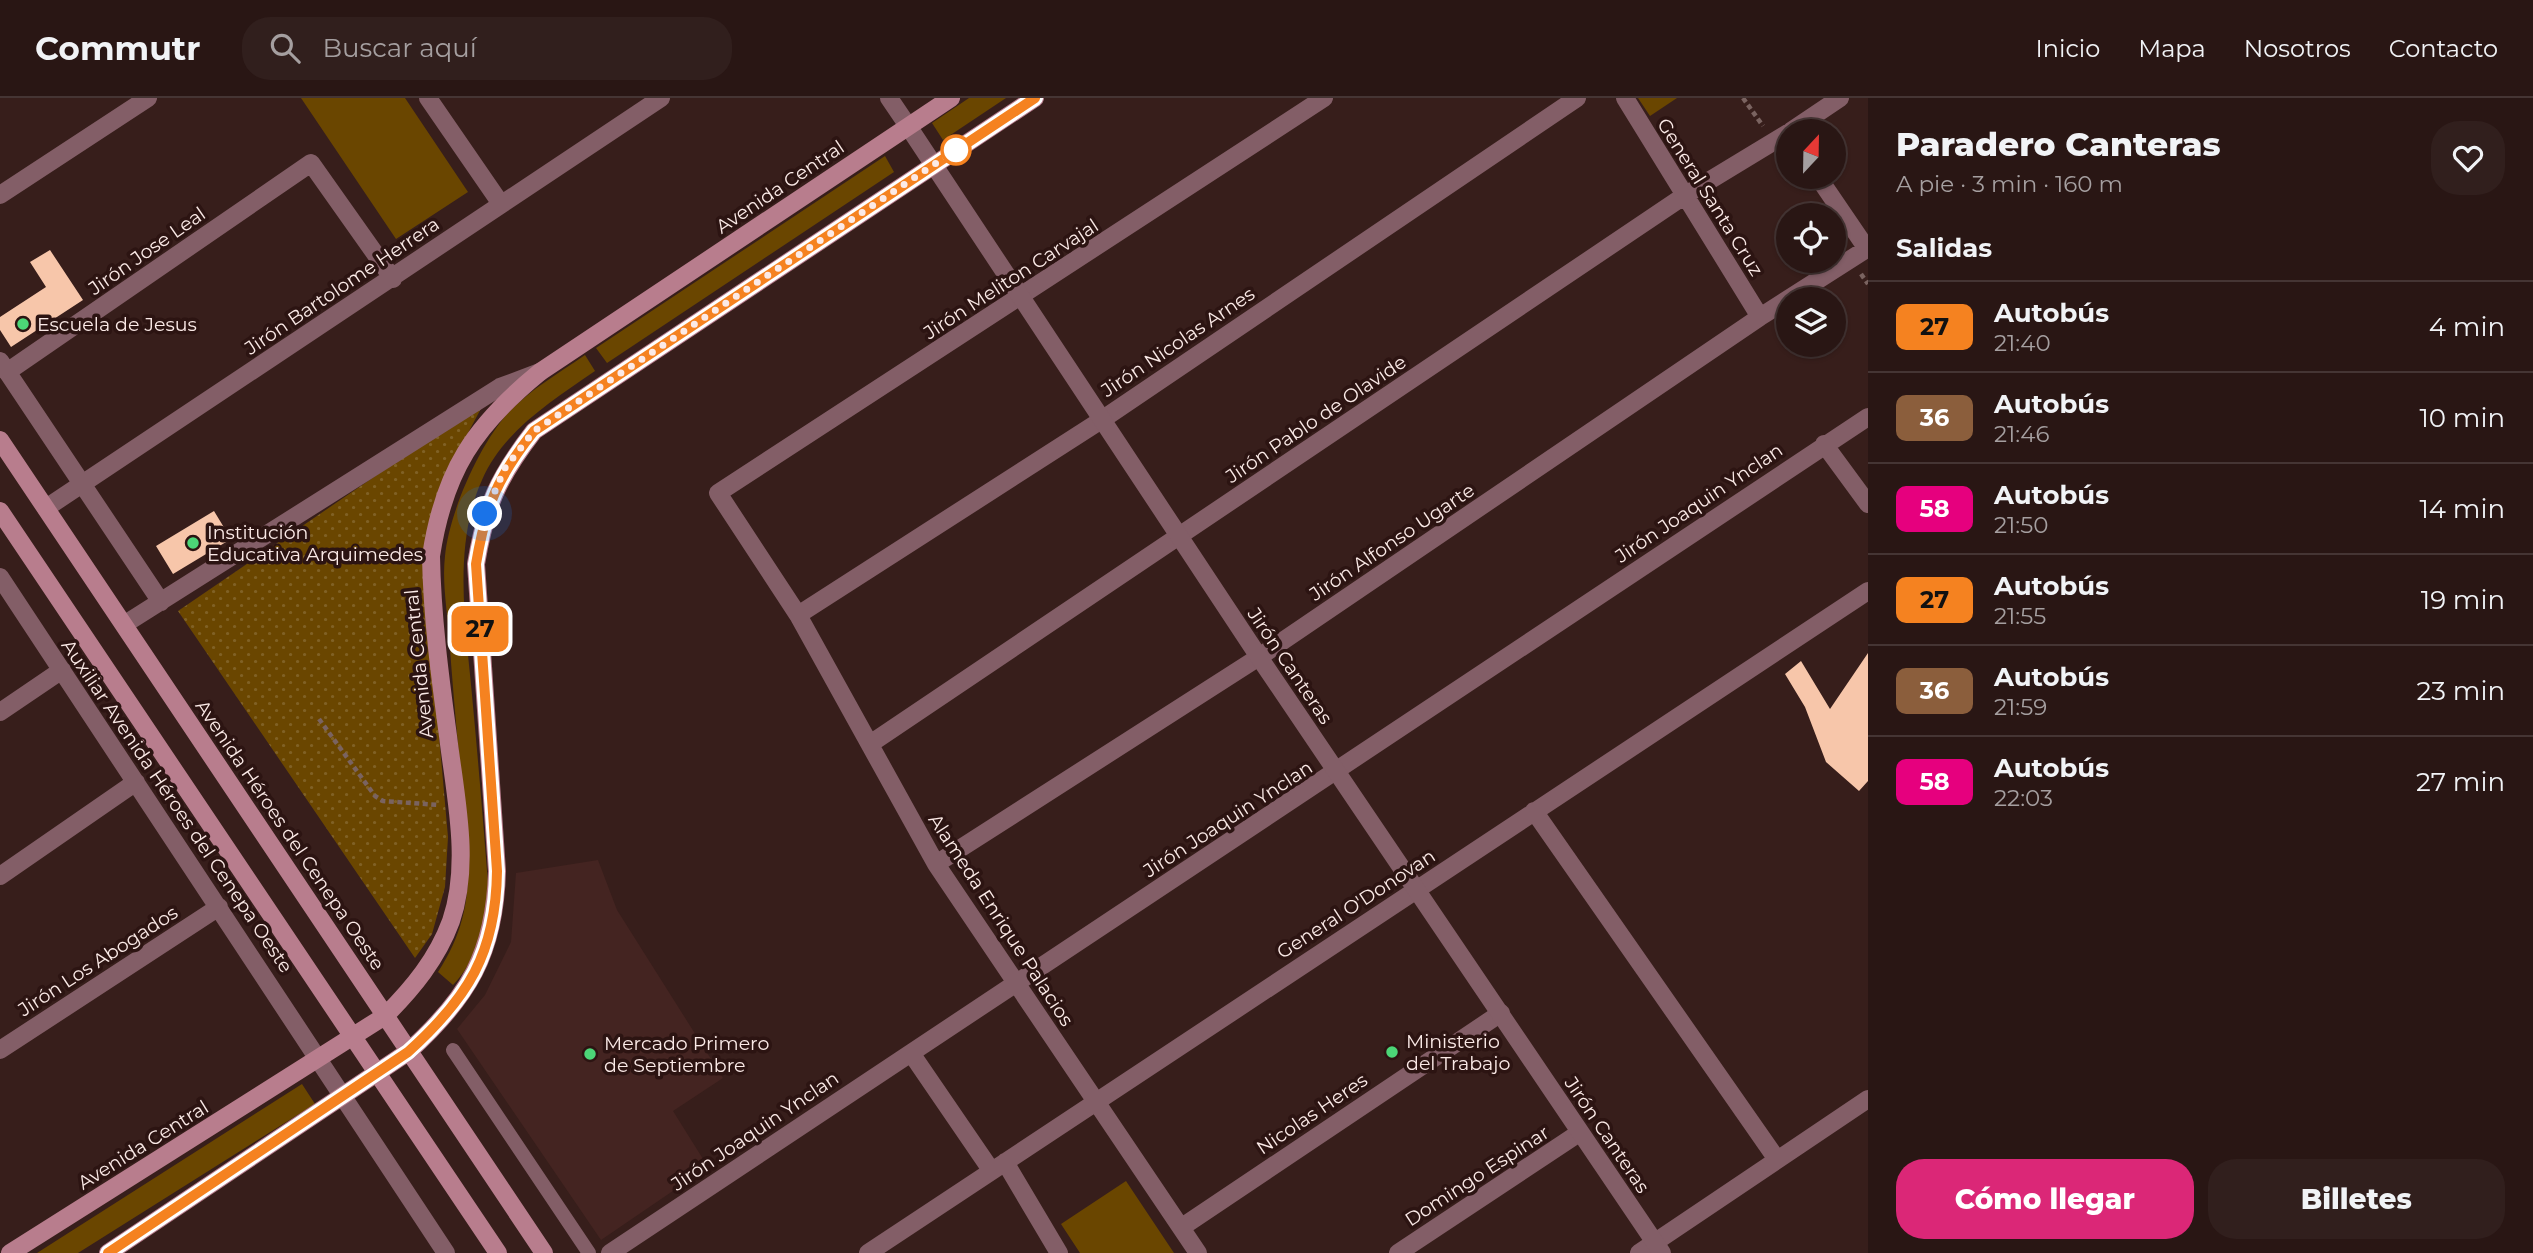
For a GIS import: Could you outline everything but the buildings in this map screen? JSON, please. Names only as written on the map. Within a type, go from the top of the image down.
[{"type":"main road","name":"Avenida Central","points":[[10,1253],[353,1038],[385,1016],[416,985],[451,920],[460,879],[456,807],[431,556],[436,522],[450,478],[474,437],[503,402],[540,372],[951,98]]},
{"type":"main road","points":[[108,1253],[408,1052],[436,1026],[462,995],[486,950],[496,912],[497,871],[476,564],[485,514],[505,468],[534,431],[1035,98]]},
{"type":"main road","name":"Avenida Héroes del Cenepa Oeste","points":[[0,440],[544,1253]]},
{"type":"main road","points":[[0,510],[498,1253]]},
{"type":"street","points":[[0,195],[148,98]]},
{"type":"street","points":[[428,98],[501,204]]},
{"type":"street","name":"Jirón Bartolome Herrera","points":[[46,509],[662,98]]},
{"type":"street","name":"Jirón Canteras","points":[[889,98],[1336,773],[1658,1248]]},
{"type":"street","name":"Jirón Meliton Carvajal","points":[[718,493],[1022,298],[1324,98]]},
{"type":"street","name":"Jirón Nicolas Arnes","points":[[798,615],[1102,419],[1577,98]]},
{"type":"street","name":"General Santa Cruz","points":[[1625,98],[1760,317]]},
{"type":"street","name":"Jirón Pablo de Olavide","points":[[1808,119],[1840,98]]},
{"type":"street","name":"Jirón Pablo de Olavide","points":[[870,744],[1684,196],[1776,140]]},
{"type":"street","name":"Jirón Jose Leal","points":[[4,366],[311,163],[393,279]]},
{"type":"street","points":[[1826,189],[1867,248]]},
{"type":"street","name":"Jirón Alfonso Ugarte","points":[[936,864],[1259,657],[1760,317],[1867,248]]},
{"type":"street","points":[[4,366],[161,602]]},
{"type":"street","points":[[125,624],[500,387],[540,372]]},
{"type":"street","name":"Jirón Joaquin Ynclan","points":[[610,1253],[1868,417]]},
{"type":"street","points":[[1824,444],[1868,504]]},
{"type":"street","name":"Alameda Enrique Palacios","points":[[718,493],[798,615],[936,864],[1198,1253]]},
{"type":"street","name":"Auxiliar Avenida Héroes del Cenepa Oeste","points":[[0,577],[446,1253]]},
{"type":"street","name":"General O'Donovan","points":[[868,1253],[1868,591]]},
{"type":"street","points":[[0,712],[62,670]]},
{"type":"street","points":[[0,876],[136,782]]},
{"type":"street","points":[[1534,811],[1776,1158]]},
{"type":"street","name":"Jirón Los Abogados","points":[[0,1050],[219,906]]},
{"type":"street","name":"Nicolas Heres","points":[[1182,1227],[1501,1013]]},
{"type":"street","points":[[453,1050],[589,1253]]},
{"type":"street","points":[[911,1053],[998,1166],[1059,1253]]},
{"type":"street","points":[[1639,1253],[1658,1248],[1776,1158],[1868,1099]]},
{"type":"street","name":"Domingo Espinar","points":[[1398,1253],[1579,1133]]},
{"type":"path","points":[[1743,98],[1776,128]]},
{"type":"path","points":[[319,719],[375,796],[383,801],[456,807]]},
{"type":"shaded area","points":[[301,98],[405,98],[468,192],[396,239]]},
{"type":"shaded area","points":[[969,98],[1006,98],[943,140],[932,123]]},
{"type":"shaded area","points":[[1638,98],[1677,98],[1650,116]]},
{"type":"shaded area","points":[[885,156],[894,172],[607,363],[596,348]]},
{"type":"shaded area","points":[[585,355],[595,371],[516,431],[491,462],[472,507],[464,563],[465,621],[489,896],[473,955],[453,985],[438,972],[459,931],[468,871],[444,586],[448,539],[468,479],[498,425],[526,396]]},
{"type":"shaded area","points":[[485,401],[460,448],[423,555],[448,837],[445,887],[432,934],[415,958],[178,611]]},
{"type":"shaded area","name":"Mercado Primero de Septiembre","points":[[598,860],[617,910],[723,1078],[673,1111],[708,1167],[601,1240],[457,1029],[485,995],[511,942],[516,873]]},
{"type":"shaded area","points":[[302,1084],[315,1104],[78,1253],[37,1253]]},
{"type":"shaded area","points":[[1126,1181],[1174,1253],[1080,1253],[1061,1224]]},
{"type":"bus line","name":"27","points":[[108,1253],[408,1052],[436,1026],[462,995],[486,950],[496,912],[497,871],[476,564],[485,514],[505,468],[534,431],[1035,98]]},
{"type":"place","name":"Escuela de Jesus","points":[[23,324]]},
{"type":"place","name":"Institución Educativa Arquimedes","points":[[193,543]]},
{"type":"place","name":"Ministerio del Trabajo","points":[[1392,1052]]},
{"type":"place","name":"Mercado Primero de Septiembre","points":[[590,1054]]},
{"type":"route","points":[[485,514],[505,468],[534,431],[956,150]]}]
